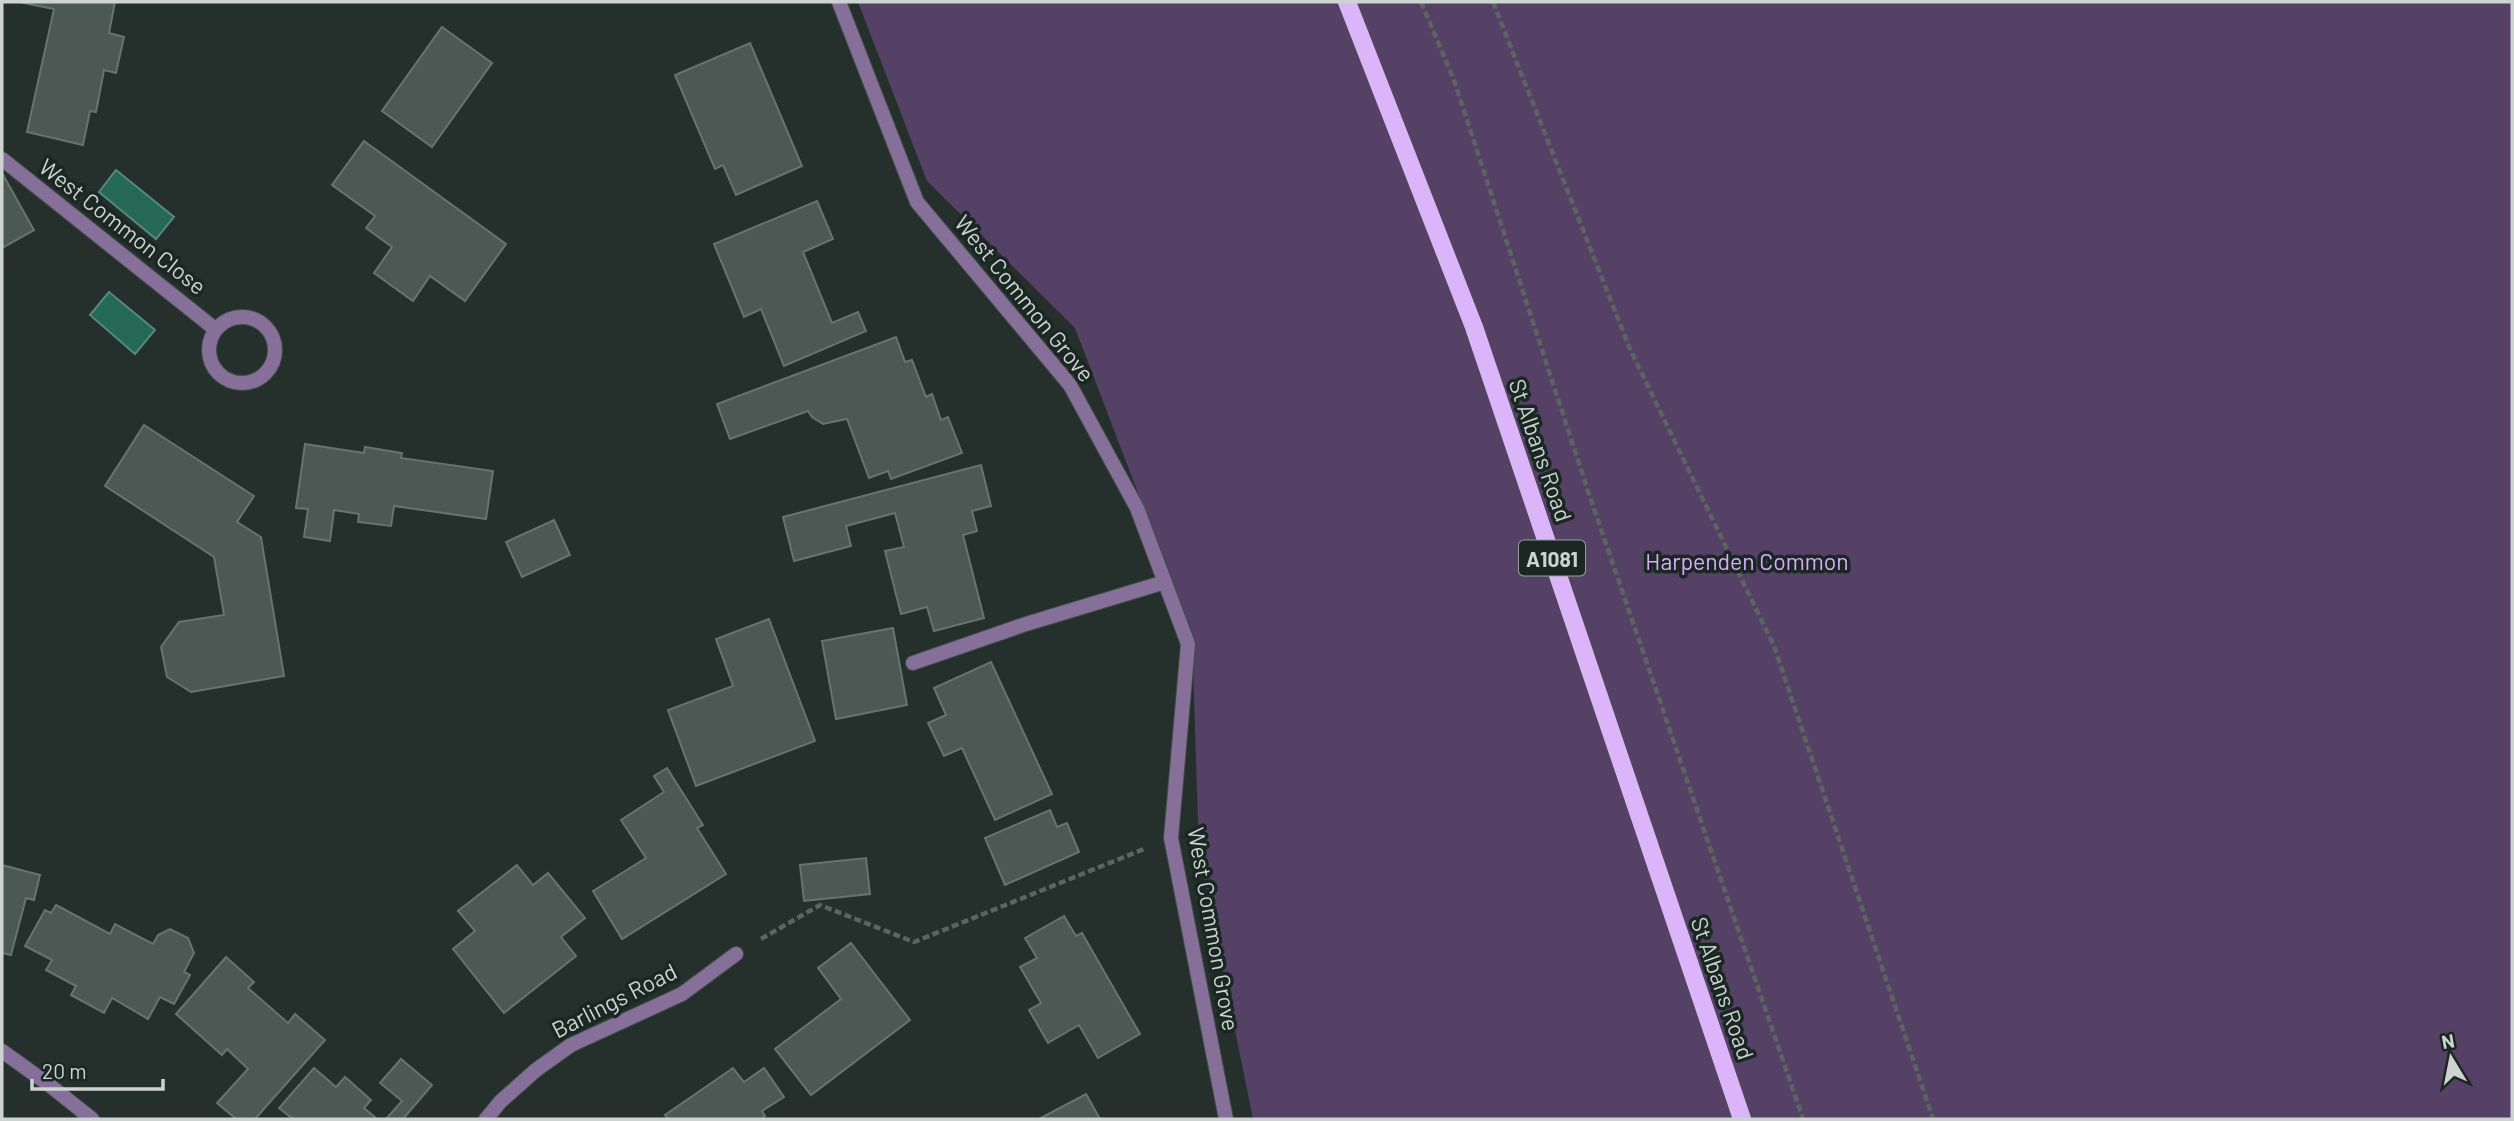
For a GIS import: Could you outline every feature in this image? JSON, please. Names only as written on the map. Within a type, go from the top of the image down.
[{"type":"main road","name":"St Albans Road","points":[[1347,2],[1474,327],[1742,1119]]},
{"type":"street","name":"West Common Grove","points":[[839,2],[917,202],[1070,385],[1137,508],[1188,644],[1171,838],[1226,1119]]},
{"type":"street","name":"West Common Close","points":[[2,159],[215,329]]},
{"type":"street","points":[[242,317],[256,320],[268,329],[275,343],[275,358],[268,372],[257,380],[242,384],[227,381],[215,371],[209,358],[209,343],[215,329],[228,320],[242,317]]},
{"type":"street","points":[[913,663],[1026,624],[1165,582]]},
{"type":"street","name":"Barlings Road","points":[[486,1119],[501,1101],[536,1070],[571,1045],[682,994],[736,954]]},
{"type":"street","points":[[2,1051],[92,1119]]},
{"type":"path","points":[[1421,2],[1454,80],[1590,497],[1803,1119]]},
{"type":"path","points":[[1493,2],[1630,349],[1774,646],[1933,1119]]},
{"type":"path","points":[[736,954],[820,905],[914,942],[1171,838]]},
{"type":"green space","name":"Harpenden Common","points":[[858,2],[2512,2],[2512,1119],[1253,1119],[1199,853],[1192,634],[1075,328],[927,181]]},
{"type":"shaded area","points":[[116,170],[174,217],[156,239],[99,192]]},
{"type":"shaded area","points":[[109,292],[155,330],[135,354],[90,315]]},
{"type":"building","points":[[19,2],[115,2],[109,33],[124,37],[116,73],[104,70],[96,112],[90,111],[83,145],[27,132],[54,9]]},
{"type":"building","points":[[442,27],[492,63],[432,147],[382,111]]},
{"type":"building","points":[[750,43],[802,166],[736,195],[723,165],[715,169],[675,75]]},
{"type":"building","points":[[364,141],[506,244],[465,301],[430,276],[413,301],[374,273],[392,247],[366,228],[375,216],[332,185]]},
{"type":"building","points":[[2,173],[34,230],[2,248]]},
{"type":"building","points":[[817,201],[833,239],[803,252],[832,323],[858,312],[866,331],[784,366],[761,309],[744,317],[714,244]]},
{"type":"building","points":[[896,337],[905,362],[912,360],[926,397],[932,394],[941,420],[948,417],[962,453],[891,479],[888,471],[869,478],[847,419],[823,424],[808,411],[730,439],[717,404]]},
{"type":"building","points":[[144,425],[254,496],[237,522],[261,537],[284,676],[191,692],[167,677],[161,647],[179,622],[224,615],[214,557],[105,486]]},
{"type":"building","points":[[305,444],[364,453],[365,447],[402,453],[401,458],[493,471],[486,519],[394,506],[391,526],[358,522],[359,514],[334,510],[330,541],[304,537],[308,509],[296,508]]},
{"type":"building","points":[[981,465],[991,506],[972,511],[977,531],[963,535],[984,618],[934,631],[927,607],[901,614],[885,551],[904,547],[895,513],[846,526],[851,546],[794,561],[783,517]]},
{"type":"building","points":[[554,520],[570,555],[522,577],[506,542]]},
{"type":"building","points":[[769,619],[815,741],[696,786],[668,710],[733,686],[716,639]]},
{"type":"building","points":[[893,628],[907,705],[836,719],[822,641]]},
{"type":"building","points":[[991,662],[1052,794],[995,820],[962,748],[944,756],[928,723],[946,715],[934,688]]},
{"type":"building","points":[[667,768],[703,825],[697,828],[726,874],[622,939],[593,891],[646,858],[621,820],[664,792],[654,776]]},
{"type":"building","points":[[1050,810],[1057,827],[1067,823],[1079,852],[1005,885],[985,838]]},
{"type":"building","points":[[866,858],[870,894],[804,901],[800,865]]},
{"type":"building","points":[[2,865],[40,875],[34,900],[26,898],[11,955],[2,953]]},
{"type":"building","points":[[517,865],[533,885],[548,873],[585,918],[561,937],[576,956],[504,1013],[453,949],[475,931],[458,911]]},
{"type":"building","points":[[56,905],[110,934],[115,924],[153,944],[158,935],[170,929],[188,938],[194,953],[184,972],[190,975],[174,1004],[160,997],[148,1019],[112,998],[104,1013],[71,995],[76,986],[46,970],[52,960],[25,946],[45,910],[51,913]]},
{"type":"building","points":[[1064,916],[1076,936],[1082,933],[1140,1034],[1098,1058],[1079,1025],[1048,1043],[1029,1010],[1041,1003],[1020,967],[1037,958],[1025,938]]},
{"type":"building","points":[[851,943],[910,1020],[811,1095],[775,1049],[841,999],[818,968]]},
{"type":"building","points":[[226,957],[254,982],[248,988],[288,1023],[295,1014],[325,1040],[255,1119],[236,1119],[217,1103],[248,1069],[227,1049],[222,1055],[176,1014]]},
{"type":"building","points":[[401,1059],[432,1085],[403,1119],[386,1119],[402,1101],[380,1083]]},
{"type":"building","points":[[314,1068],[336,1087],[345,1077],[371,1100],[364,1108],[377,1119],[293,1119],[279,1108]]},
{"type":"building","points":[[733,1068],[744,1082],[764,1068],[784,1097],[762,1111],[765,1116],[761,1119],[668,1119],[665,1115]]},
{"type":"building","points":[[1086,1094],[1100,1119],[1039,1119]]}]
